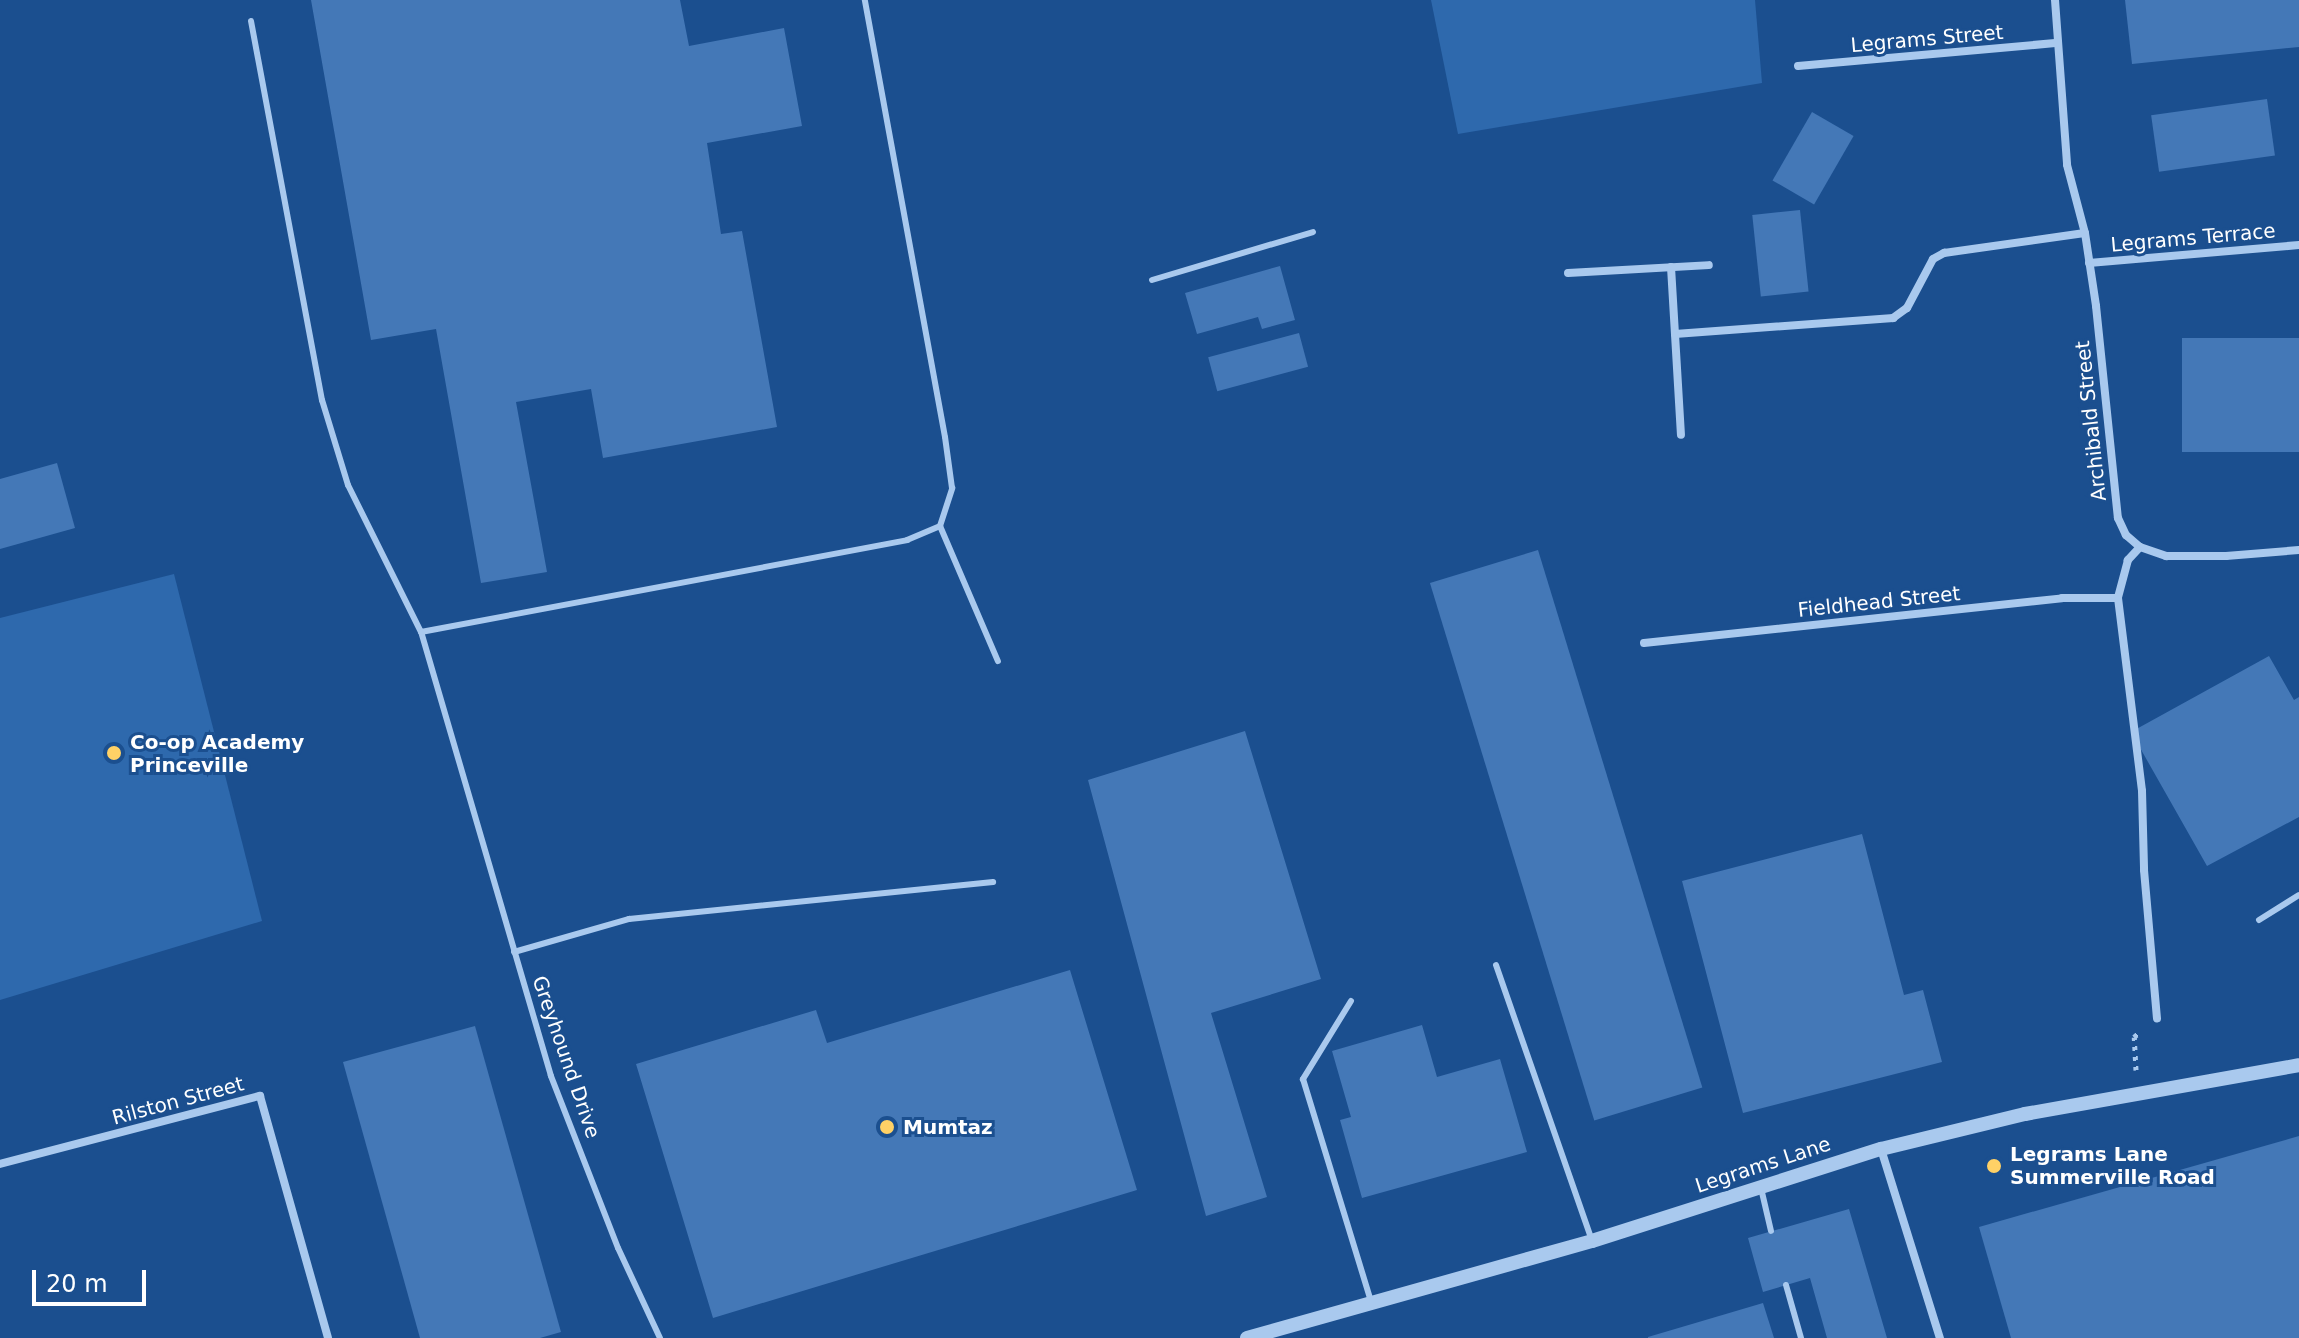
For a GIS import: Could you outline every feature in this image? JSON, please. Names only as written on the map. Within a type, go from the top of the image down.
[{"type":"street","name":"Archibald Street","points":[[2055,0],[2067,165],[2085,233],[2113,493],[2126,535],[2140,547]]},
{"type":"street","name":"Legrams Street","points":[[1798,66],[2058,43]]},
{"type":"street","points":[[1675,334],[1893,318],[1907,308],[1933,259],[1944,253],[2085,233]]},
{"type":"street","name":"Legrams Terrace","points":[[2089,263],[2299,245]]},
{"type":"street","points":[[1568,273],[1709,265]]},
{"type":"street","points":[[1671,267],[1681,435]]},
{"type":"street","points":[[2157,1018],[2144,870],[2142,791],[2118,598],[2128,560],[2140,547],[2166,556],[2226,556],[2299,550]]},
{"type":"street","name":"Fieldhead Street","points":[[1644,643],[2062,598],[2118,598]]},
{"type":"street","name":"Legrams Lane","points":[[1247,1338],[1592,1241],[1881,1149],[2025,1114],[2299,1065]]},
{"type":"street","name":"Rilston Street","points":[[0,1164],[260,1096],[328,1338]]},
{"type":"street","points":[[1881,1149],[1940,1338]]},
{"type":"lane","points":[[865,0],[945,437],[952,488],[940,526],[998,661]]},
{"type":"lane","name":"Greyhound Drive","points":[[251,21],[322,400],[348,485],[421,632],[551,1076],[618,1248],[660,1338]]},
{"type":"lane","points":[[1152,280],[1313,232]]},
{"type":"lane","points":[[421,632],[907,540],[940,526]]},
{"type":"lane","points":[[514,952],[629,919],[993,882]]},
{"type":"lane","points":[[2259,920],[2299,895]]},
{"type":"lane","points":[[1496,965],[1592,1241]]},
{"type":"lane","points":[[1351,1001],[1303,1079],[1371,1301]]},
{"type":"lane","points":[[1760,1187],[1771,1231]]},
{"type":"lane","points":[[1786,1285],[1801,1338]]},
{"type":"path","points":[[2138,1095],[2134,1037],[2157,1018]]},
{"type":"shaded area","points":[[1431,0],[1755,0],[1762,83],[1458,134]]},
{"type":"shaded area","points":[[174,574],[262,921],[0,1000],[0,618]]},
{"type":"building","points":[[311,0],[680,0],[689,46],[784,28],[802,126],[707,143],[721,234],[742,231],[777,427],[603,458],[591,389],[516,402],[547,572],[481,583],[436,329],[371,340]]},
{"type":"building","points":[[2125,0],[2299,0],[2299,47],[2132,64]]},
{"type":"building","points":[[2267,99],[2275,155],[2159,172],[2151,115]]},
{"type":"building","points":[[1812,112],[1854,136],[1814,204],[1772,180]]},
{"type":"building","points":[[1800,210],[1809,292],[1761,297],[1752,215]]},
{"type":"building","points":[[1280,266],[1295,320],[1262,329],[1258,317],[1197,334],[1185,293]]},
{"type":"building","points":[[1299,333],[1308,367],[1217,391],[1208,357]]},
{"type":"building","points":[[2182,338],[2299,338],[2299,452],[2182,452]]},
{"type":"building","points":[[57,463],[75,528],[0,549],[0,479]]},
{"type":"building","points":[[1538,550],[1702,1087],[1594,1120],[1430,583]]},
{"type":"building","points":[[2269,656],[2294,700],[2299,697],[2299,817],[2207,866],[2131,732]]},
{"type":"building","points":[[1245,731],[1321,979],[1211,1013],[1267,1197],[1206,1216],[1088,780]]},
{"type":"building","points":[[1862,834],[1904,995],[1923,990],[1942,1062],[1743,1113],[1682,881]]},
{"type":"building","name":"Mumtaz","points":[[1070,970],[1137,1190],[713,1318],[636,1064],[816,1010],[827,1043]]},
{"type":"building","points":[[1422,1025],[1437,1077],[1500,1059],[1527,1152],[1362,1198],[1340,1120],[1351,1117],[1332,1051]]},
{"type":"building","points":[[475,1026],[561,1332],[540,1338],[420,1338],[343,1062]]},
{"type":"building","points":[[2299,1136],[2299,1338],[2011,1338],[1979,1227]]},
{"type":"building","points":[[1849,1209],[1887,1338],[1827,1338],[1810,1278],[1763,1292],[1748,1238]]},
{"type":"building","points":[[1763,1303],[1774,1338],[1648,1338],[1648,1337]]},
{"type":"place","name":"Co-op Academy Princeville","points":[[114,753]]},
{"type":"place","name":"Mumtaz","points":[[887,1127]]},
{"type":"place","name":"Legrams Lane Summerville Road","points":[[1994,1166]]}]
